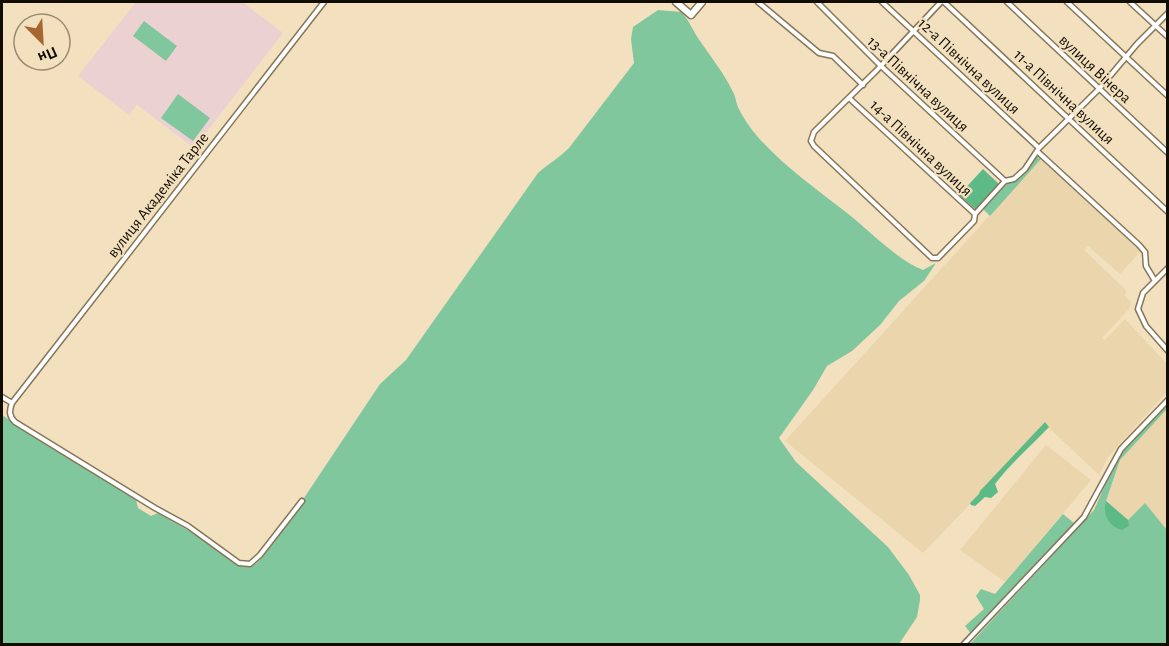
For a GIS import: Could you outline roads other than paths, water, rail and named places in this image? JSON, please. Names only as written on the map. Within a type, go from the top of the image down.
[{"type":"street","name":"вулиця Академіка Тарле","points":[[12,403],[324,2]]},
{"type":"street","points":[[676,2],[691,15],[702,2]]},
{"type":"street","name":"14-а Північна вулиця","points":[[758,2],[819,53],[833,56],[863,85]]},
{"type":"street","name":"13-а Північна вулиця","points":[[817,2],[881,66],[1005,182]]},
{"type":"street","name":"12-а Північна вулиця","points":[[882,2],[1139,245],[1144,252],[1146,266],[1155,280]]},
{"type":"street","points":[[942,2],[863,85],[814,132],[811,138],[812,144],[936,259],[975,221],[976,215],[1005,182],[1019,175],[1038,150],[1099,88],[1167,13]]},
{"type":"street","name":"11-а Північна вулиця","points":[[942,2],[1069,117],[1167,212]]},
{"type":"street","name":"вулиця Вінера","points":[[1007,2],[1167,153]]},
{"type":"street","points":[[1067,2],[1167,96]]},
{"type":"street","points":[[1130,2],[1167,37]]},
{"type":"street","name":"14-а Північна вулиця","points":[[849,98],[976,215]]},
{"type":"street","points":[[1167,268],[1143,293],[1138,309],[1146,326],[1167,351]]},
{"type":"street","points":[[2,397],[12,403],[10,414],[15,422],[111,482],[188,526],[239,563],[250,564],[260,555],[302,501]]},
{"type":"street","points":[[964,645],[1084,517],[1121,449],[1167,400]]}]
